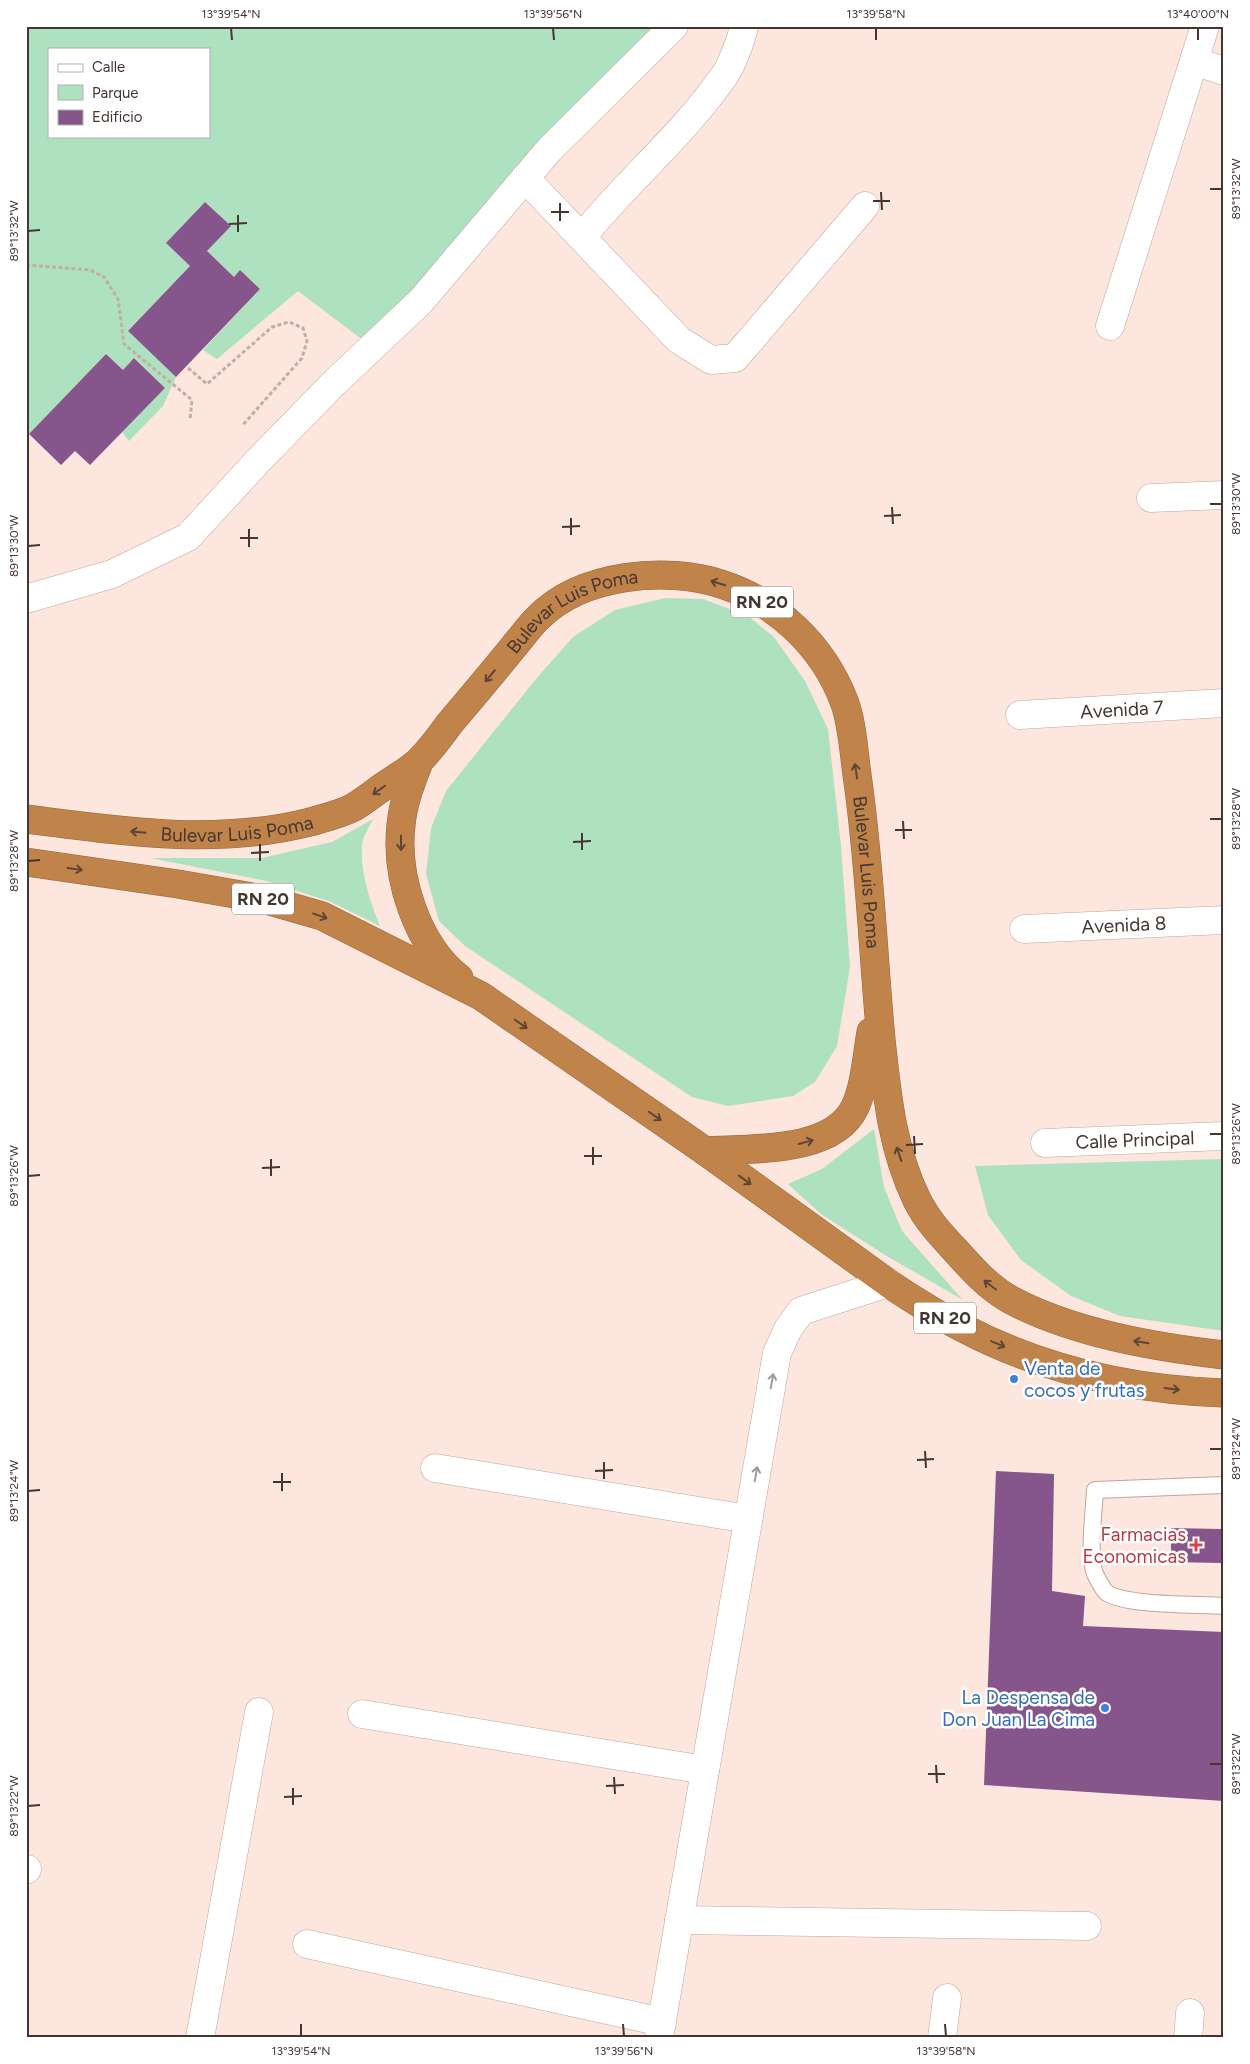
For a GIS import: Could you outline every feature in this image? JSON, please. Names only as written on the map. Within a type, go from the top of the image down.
[{"type":"highway","name":"Bulevar Luis Poma","points":[[26,819],[170,835],[270,831],[322,818],[352,808],[419,762],[540,615],[581,590],[602,582],[629,577],[664,574],[687,576],[722,584],[766,604],[787,621],[818,654],[833,675],[846,705],[866,838],[877,994]]},
{"type":"highway","points":[[419,762],[407,793],[401,825],[401,858],[406,891],[417,922],[434,950],[455,975],[481,996]]},
{"type":"highway","name":"RN 20","points":[[26,862],[178,884],[264,899],[322,916],[481,996],[705,1152],[888,1283],[964,1329],[1023,1354],[1090,1376],[1144,1386],[1224,1393]]},
{"type":"highway","points":[[705,1152],[794,1145],[827,1135],[844,1124],[856,1106],[860,1091],[877,994]]},
{"type":"highway","name":"RN 20","points":[[877,994],[888,1110],[897,1147],[907,1176],[917,1200],[932,1225],[979,1277],[1009,1299],[1079,1328],[1120,1338],[1224,1355]]},
{"type":"street","points":[[26,599],[112,574],[188,537],[257,462],[333,384],[421,301],[549,150],[674,26]]},
{"type":"street","points":[[582,237],[605,208],[690,118],[726,74],[744,26]]},
{"type":"street","points":[[1110,326],[1205,26]]},
{"type":"street","points":[[1194,61],[1224,71]]},
{"type":"street","points":[[525,178],[679,340],[711,360],[734,358],[865,206]]},
{"type":"street","points":[[1151,498],[1224,495]]},
{"type":"street","name":"Avenida 7","points":[[1020,715],[1224,702]]},
{"type":"street","name":"Avenida 8","points":[[1024,929],[1224,920]]},
{"type":"street","name":"Calle Principal","points":[[1046,1143],[1224,1136]]},
{"type":"street","points":[[307,1944],[660,2030],[777,1352],[788,1329],[801,1311],[888,1283]]},
{"type":"street","points":[[435,1468],[748,1518]]},
{"type":"street","points":[[200,2038],[259,1712]]},
{"type":"street","points":[[362,1714],[705,1770]]},
{"type":"street","points":[[680,1920],[1087,1926]]},
{"type":"street","points":[[942,2038],[947,1998]]},
{"type":"lane","points":[[1224,1485],[1095,1490],[1093,1548],[1095,1572],[1105,1591],[1115,1597],[1133,1601],[1224,1606]]},
{"type":"path","points":[[26,265],[90,270],[104,277],[118,299],[124,344],[192,400],[190,419]]},
{"type":"path","points":[[188,368],[207,384],[272,327],[289,322],[303,328],[307,342],[302,358],[242,426]]},
{"type":"green space","points":[[26,26],[674,26],[372,347],[298,291],[217,359],[203,350],[260,289],[240,270],[234,277],[207,251],[231,226],[205,202],[166,243],[190,266],[128,331],[176,377],[163,406],[129,441],[122,432],[165,388],[135,358],[123,370],[106,354],[29,434],[26,434]]},
{"type":"green space","points":[[665,598],[703,599],[748,616],[774,637],[805,681],[828,729],[841,846],[850,967],[837,1046],[815,1082],[793,1096],[728,1106],[692,1097],[465,946],[439,921],[426,874],[431,828],[446,791],[536,679],[573,637],[615,610]]},
{"type":"green space","points":[[373,819],[362,845],[362,855],[366,887],[380,926],[331,902],[267,881],[150,858],[262,858],[332,842]]},
{"type":"green space","points":[[874,1129],[884,1187],[902,1231],[963,1300],[885,1255],[821,1214],[788,1184],[822,1169]]},
{"type":"green space","points":[[1224,1159],[1224,1331],[1120,1316],[1071,1296],[1021,1260],[988,1215],[975,1166]]},
{"type":"building","points":[[205,202],[231,226],[207,251],[234,277],[240,270],[260,289],[176,377],[128,331],[190,266],[166,243]]},
{"type":"building","points":[[106,354],[123,370],[134,358],[165,388],[90,465],[75,451],[61,465],[29,434]]},
{"type":"building","name":"La Despensa de Don Juan La Cima","points":[[996,1471],[1054,1474],[1052,1591],[1085,1596],[1083,1626],[1224,1632],[1224,1801],[984,1785]]},
{"type":"building","name":"Farmacias Economicas","points":[[1171,1528],[1221,1529],[1221,1563],[1171,1562]]},
{"type":"place","name":"Venta de cocos y frutas","points":[[1014,1379]]},
{"type":"place","name":"Farmacias Economicas","points":[[1196,1545]]},
{"type":"place","name":"La Despensa de Don Juan La Cima","points":[[1105,1708]]}]
